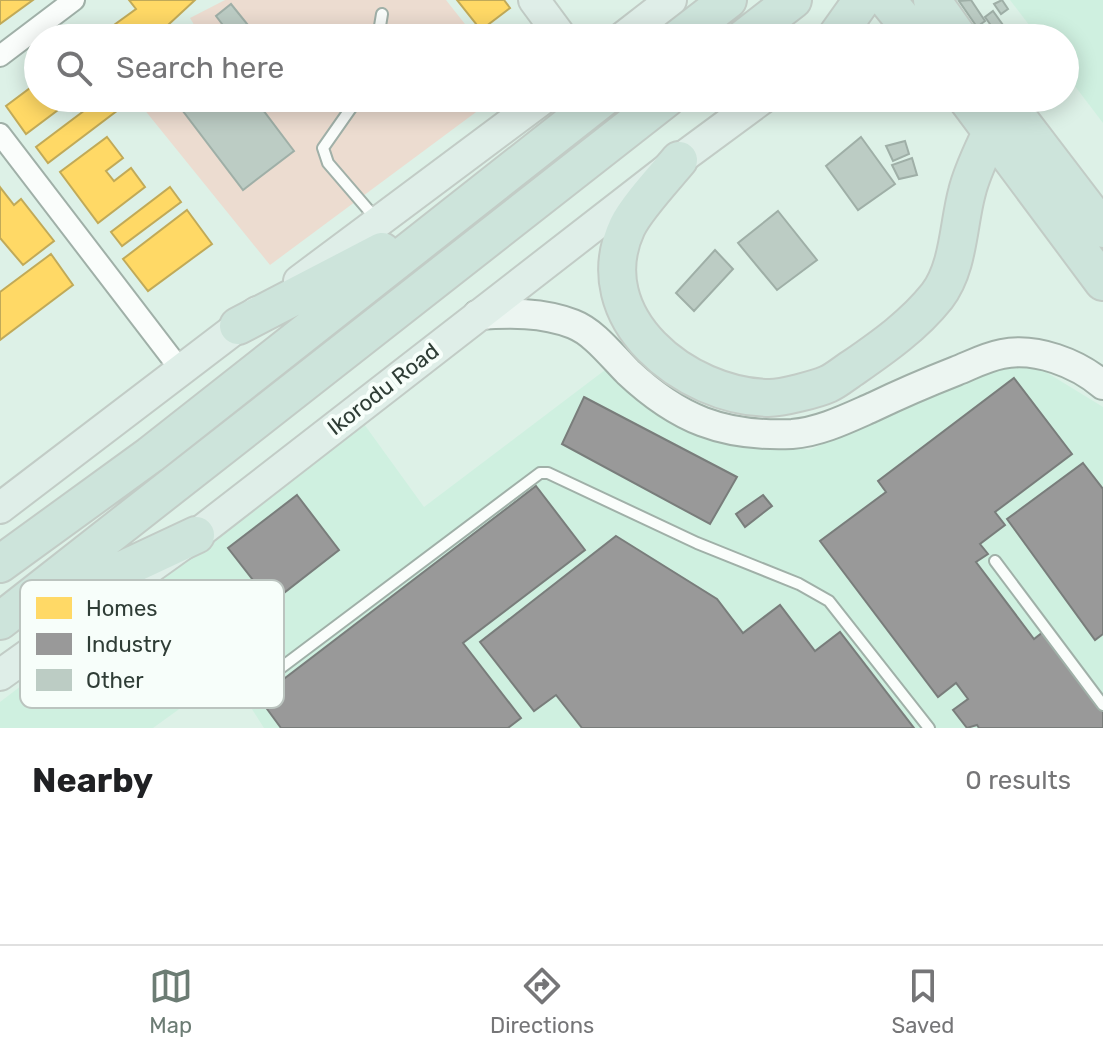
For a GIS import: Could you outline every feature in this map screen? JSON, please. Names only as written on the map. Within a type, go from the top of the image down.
[{"type":"highway","points":[[697,24],[728,0]]},
{"type":"highway","points":[[762,24],[793,0]]},
{"type":"highway","points":[[847,24],[862,0]]},
{"type":"highway","points":[[885,0],[906,24]]},
{"type":"highway","points":[[932,0],[949,24]]},
{"type":"highway","points":[[0,564],[150,455],[585,112]]},
{"type":"highway","points":[[52,580],[649,112]]},
{"type":"highway","points":[[679,160],[627,226],[618,268],[627,309],[649,346],[672,367],[725,391],[771,398],[828,384],[891,341],[938,295],[958,248],[967,192],[998,114]]},
{"type":"highway","points":[[998,114],[1103,229]]},
{"type":"highway","points":[[998,114],[1103,282]]},
{"type":"highway","points":[[238,326],[477,197]]},
{"type":"highway","points":[[100,580],[196,535]]},
{"type":"highway","points":[[0,621],[20,605]]},
{"type":"highway","points":[[0,627],[20,618]]},
{"type":"main road","points":[[534,0],[552,24]]},
{"type":"main road","points":[[640,24],[671,0]]},
{"type":"main road","points":[[855,24],[885,0]]},
{"type":"main road","points":[[0,508],[180,369],[525,112]]},
{"type":"main road","name":"Ikorodu Road","points":[[133,580],[196,535],[477,315],[744,112]]},
{"type":"main road","points":[[477,315],[533,314],[576,325],[631,375],[691,418],[722,430],[796,434],[845,420],[1003,354],[1032,354],[1062,361],[1086,371],[1103,385]]},
{"type":"main road","name":"Ikorodu Road","points":[[0,675],[20,661]]},
{"type":"street","points":[[42,24],[74,0]]},
{"type":"street","points":[[0,56],[24,38]]},
{"type":"street","points":[[0,134],[180,369]]},
{"type":"lane","points":[[380,24],[382,14]]},
{"type":"lane","points":[[348,112],[323,148],[328,163],[378,222]]},
{"type":"lane","points":[[284,665],[540,473],[548,473],[697,543],[799,584],[829,601],[929,728]]},
{"type":"lane","points":[[995,561],[1103,705]]},
{"type":"shaded area","points":[[225,0],[446,0],[465,24],[194,24],[190,18]]},
{"type":"shaded area","points":[[1010,0],[1103,0],[1103,123],[1079,91],[1079,24],[1028,24]]},
{"type":"shaded area","points":[[146,112],[476,112],[270,265]]},
{"type":"shaded area","points":[[1023,358],[1103,407],[1103,728],[264,728],[251,708],[284,708],[284,580],[160,580],[364,424],[424,507],[609,367],[726,435],[809,450]]},
{"type":"shaded area","points":[[20,687],[20,708],[181,708],[153,728],[0,728],[0,702]]},
{"type":"building: Homes","points":[[0,0],[33,0],[0,24]]},
{"type":"building: Homes","points":[[129,0],[195,0],[169,24],[115,24],[136,9]]},
{"type":"building: Homes","points":[[457,0],[504,0],[510,8],[489,24],[476,24]]},
{"type":"building: Homes","points":[[24,92],[24,112],[55,112],[26,134],[6,106]]},
{"type":"building: Homes","points":[[82,112],[115,112],[48,163],[36,147]]},
{"type":"building: Homes","points":[[107,137],[123,158],[106,171],[114,181],[131,168],[145,187],[98,223],[60,172]]},
{"type":"building: Homes","points":[[0,187],[14,205],[21,199],[54,241],[23,265],[0,238]]},
{"type":"building: Homes","points":[[170,187],[181,202],[122,246],[111,232]]},
{"type":"building: Homes","points":[[187,210],[212,244],[148,291],[123,259]]},
{"type":"building: Homes","points":[[51,254],[73,285],[0,340],[0,292]]},
{"type":"building: Industry","points":[[1014,378],[1072,454],[995,512],[1005,525],[980,544],[988,554],[976,562],[1034,639],[1043,632],[1103,712],[1103,728],[979,728],[977,725],[967,728],[953,710],[968,699],[956,683],[938,697],[820,541],[886,492],[878,481]]},
{"type":"building: Industry","points":[[584,397],[737,477],[710,524],[562,444]]},
{"type":"building: Industry","points":[[1083,463],[1103,489],[1103,634],[1095,640],[1007,519]]},
{"type":"building: Industry","points":[[536,486],[585,550],[463,643],[521,718],[508,728],[281,728],[266,708],[284,708],[284,679]]},
{"type":"building: Industry","points":[[297,495],[339,550],[284,593],[284,580],[253,580],[228,548]]},
{"type":"building: Industry","points":[[763,495],[772,506],[745,527],[736,514]]},
{"type":"building: Industry","points":[[616,536],[717,599],[743,633],[780,605],[815,651],[840,632],[914,728],[582,728],[556,695],[534,711],[480,642]]},
{"type":"building: Other","points":[[971,0],[985,21],[975,24],[959,1]]},
{"type":"building: Other","points":[[1002,0],[1008,9],[1001,14],[994,4]]},
{"type":"building: Other","points":[[231,4],[247,24],[222,24],[216,16]]},
{"type":"building: Other","points":[[993,11],[1002,24],[990,24],[985,17]]},
{"type":"building: Other","points":[[184,112],[265,112],[294,151],[243,190]]},
{"type":"building: Other","points":[[861,137],[895,184],[858,210],[826,166]]},
{"type":"building: Other","points":[[905,141],[909,154],[893,161],[886,146]]},
{"type":"building: Other","points":[[912,158],[917,175],[899,179],[892,165]]},
{"type":"building: Other","points":[[778,211],[817,260],[777,290],[738,243]]},
{"type":"building: Other","points":[[715,250],[733,269],[694,311],[676,293]]}]
